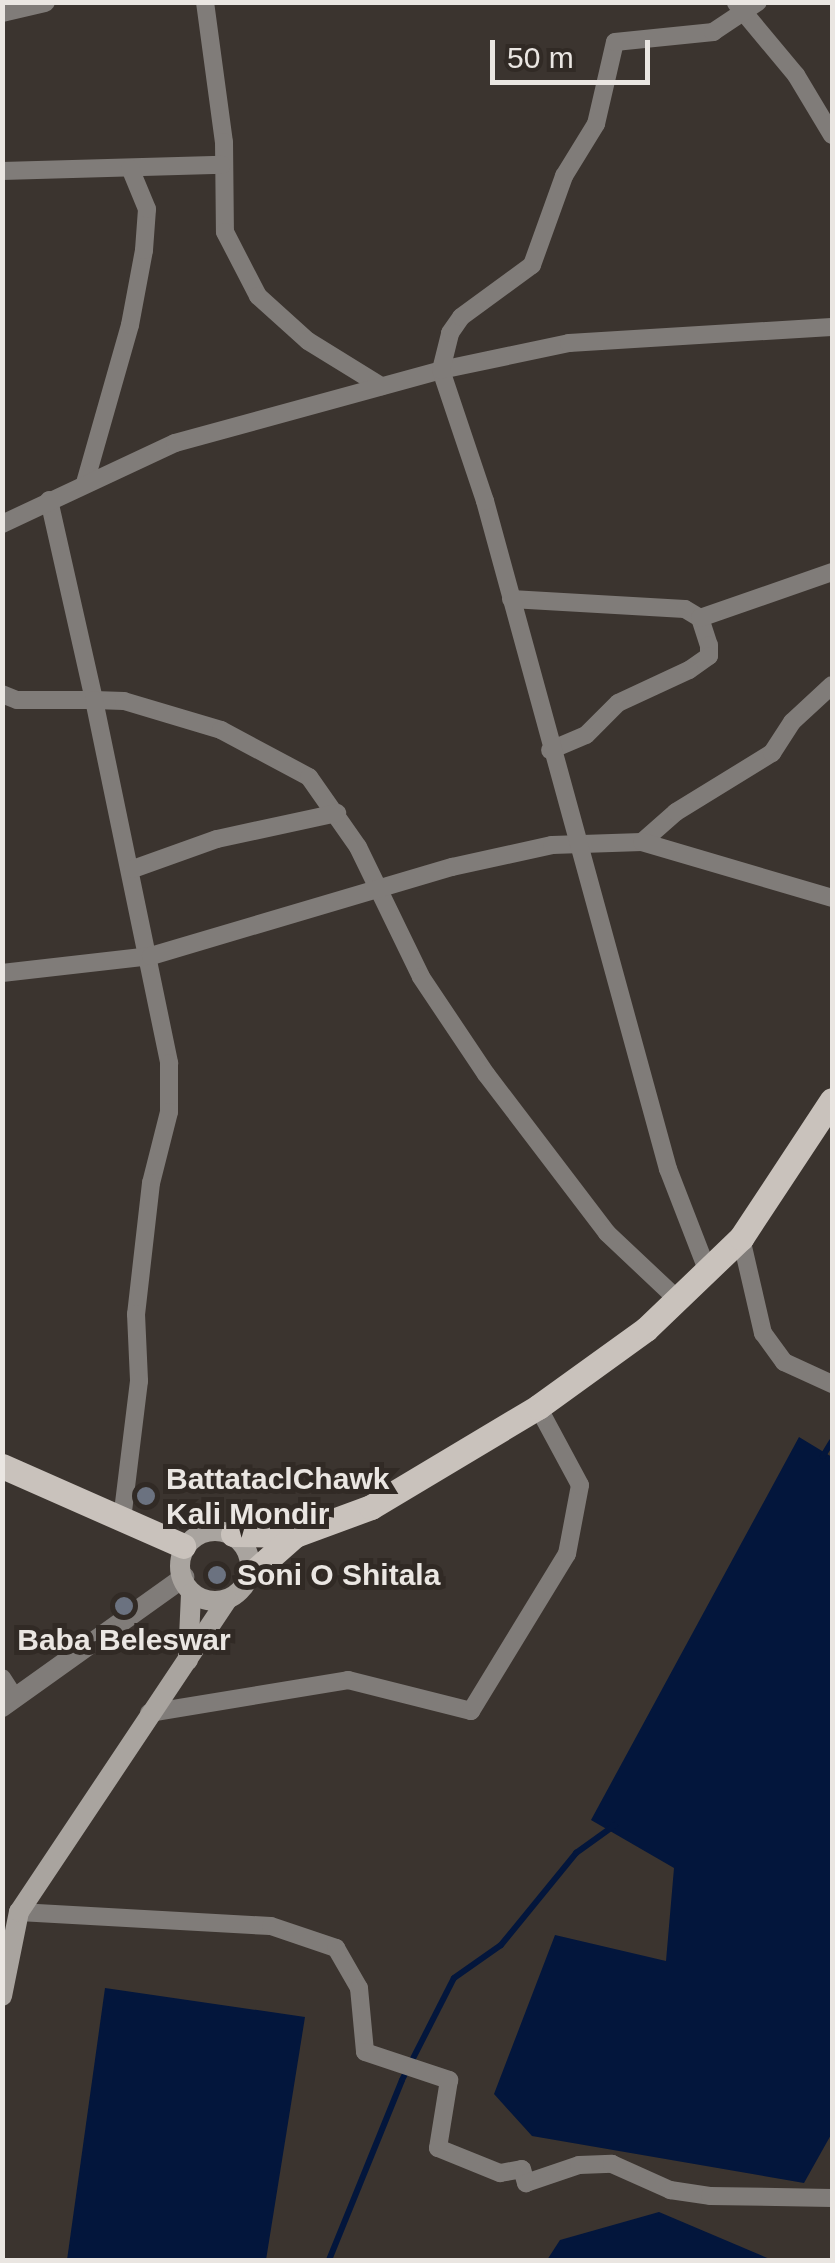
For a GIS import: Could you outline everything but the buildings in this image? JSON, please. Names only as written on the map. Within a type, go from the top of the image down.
[{"type":"main road","points":[[184,1546],[208,1531],[296,1535],[370,1508],[538,1407],[646,1329],[706,1267],[741,1238],[832,1100]]},
{"type":"main road","points":[[2,1466],[184,1546]]},
{"type":"main road","points":[[234,1534],[250,1576]]},
{"type":"main road","points":[[2,1996],[19,1912],[227,1600],[296,1535]]},
{"type":"main road","points":[[184,1546],[188,1662]]},
{"type":"main road","points":[[187,1585],[209,1602],[227,1600]]},
{"type":"street","points":[[2,12],[45,2]]},
{"type":"street","points":[[205,2],[226,232],[258,296],[308,340],[381,386]]},
{"type":"street","points":[[706,1267],[668,1169],[582,845],[550,750],[511,598],[441,370],[450,332],[461,317],[532,264],[564,176],[596,124],[615,42],[713,32],[745,5],[796,74],[832,135]]},
{"type":"street","points":[[2,171],[222,165]]},
{"type":"street","points":[[86,484],[130,326],[144,250],[148,208],[130,168]]},
{"type":"street","points":[[2,524],[175,444],[441,370],[569,343],[832,327]]},
{"type":"street","points":[[49,500],[133,869],[168,1063],[169,1112],[151,1182],[136,1314],[138,1381],[122,1520]]},
{"type":"street","points":[[700,618],[832,572]]},
{"type":"street","points":[[511,598],[686,609],[700,618],[708,656],[667,685],[618,702],[586,735],[550,750]]},
{"type":"street","points":[[642,842],[676,812],[772,752],[792,722],[832,684]]},
{"type":"street","points":[[2,694],[17,700],[94,700],[169,712],[252,744],[308,778],[336,813],[381,892],[420,977],[486,1074],[607,1233],[676,1298]]},
{"type":"street","points":[[133,869],[218,839],[336,813]]},
{"type":"street","points":[[2,973],[151,956],[381,892],[514,850],[642,842],[832,898]]},
{"type":"street","points":[[741,1238],[763,1332],[784,1362],[832,1384]]},
{"type":"street","points":[[149,1713],[348,1680],[470,1711],[567,1554],[580,1484],[538,1407]]},
{"type":"street","points":[[2,1678],[9,1702],[187,1585]]},
{"type":"street","points":[[19,1912],[271,1926],[336,1948],[360,1988],[365,2052],[449,2080],[438,2148],[500,2174],[522,2169],[526,2183],[580,2165],[612,2164],[670,2190],[710,2196],[832,2198]]},
{"type":"water","points":[[799,1437],[832,1457],[832,2133],[804,2183],[532,2136],[494,2094],[555,1935],[666,1961],[674,1868],[591,1820]]},
{"type":"water","points":[[105,1988],[305,2017],[266,2260],[67,2260]]},
{"type":"water","points":[[659,2212],[772,2260],[547,2260],[560,2240]]},
{"type":"waterway","points":[[823,1456],[832,1441]]},
{"type":"waterway","points":[[329,2260],[402,2080],[454,1978],[501,1945],[576,1853],[615,1825]]},
{"type":"place","name":"BattataclChawk Kali Mondir","points":[[146,1496]]},
{"type":"place","name":"Soni O Shitala","points":[[217,1575]]},
{"type":"place","name":"Baba Beleswar","points":[[124,1606]]}]
